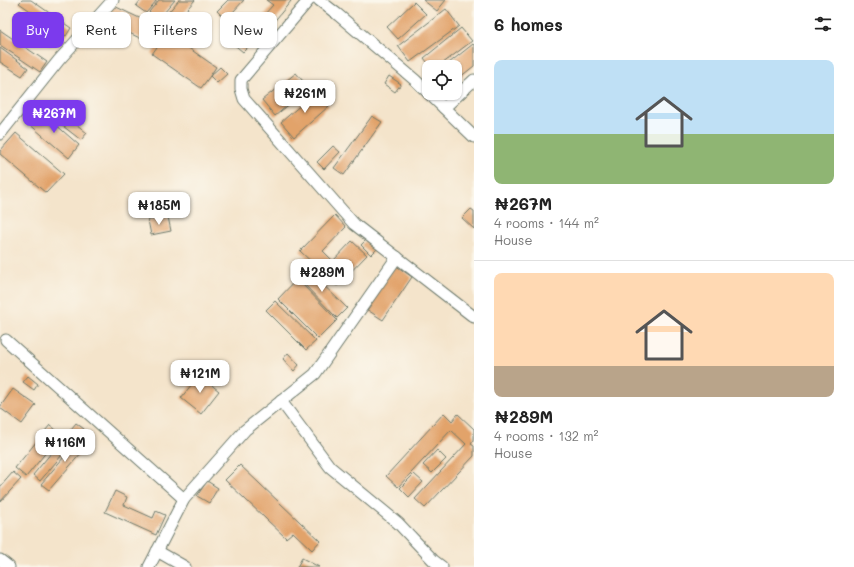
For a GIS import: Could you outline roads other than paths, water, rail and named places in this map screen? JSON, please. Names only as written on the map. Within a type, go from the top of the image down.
[{"type":"street","points":[[0,134],[60,60],[113,0]]},
{"type":"street","points":[[309,0],[241,80],[241,89],[244,98],[354,224],[474,316]]},
{"type":"street","points":[[319,0],[415,80],[474,137]]},
{"type":"street","points":[[444,108],[474,80]]},
{"type":"street","points":[[149,567],[184,499],[245,430],[314,374],[397,257]]},
{"type":"street","points":[[6,340],[184,499]]},
{"type":"street","points":[[281,401],[330,467],[398,523],[434,561],[442,567]]},
{"type":"street","points":[[157,551],[185,567]]},
{"type":"street","points":[[0,560],[9,567]]}]
